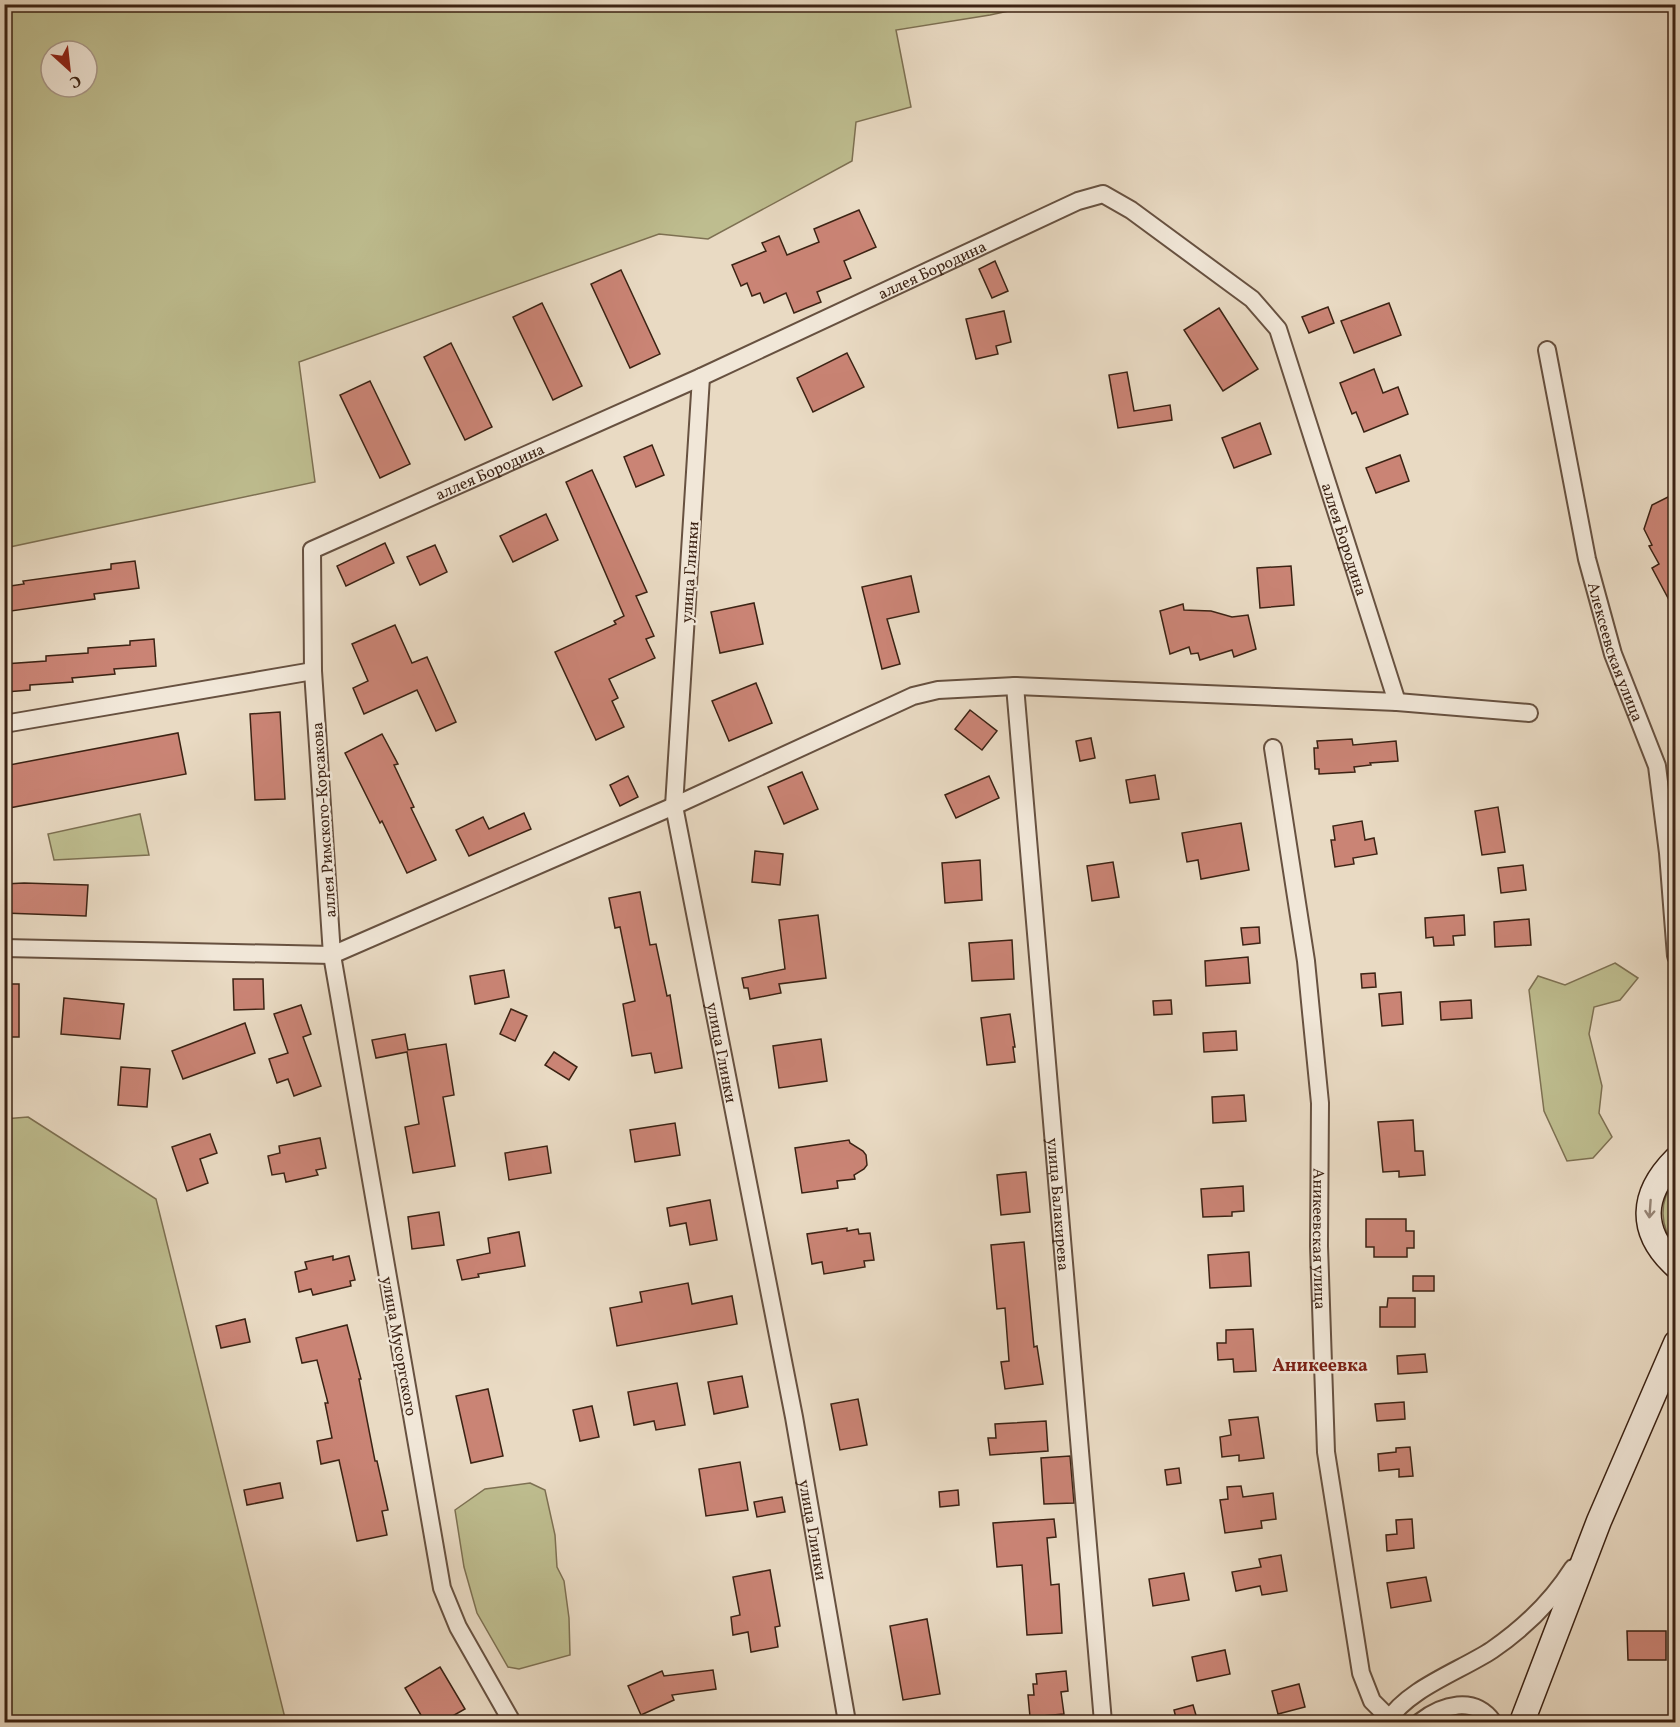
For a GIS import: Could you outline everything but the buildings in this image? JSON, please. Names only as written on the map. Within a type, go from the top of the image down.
[{"type":"street","name":"аллея Бородина","points":[[313,671],[312,550],[702,377],[1078,201],[1104,194],[1131,210],[1252,299],[1278,329],[1397,702]]},
{"type":"street","name":"Алексеевская улица","points":[[1548,350],[1587,559],[1613,654],[1657,766],[1667,845],[1676,956]]},
{"type":"street","name":"улица Глинки","points":[[702,377],[674,806],[794,1418],[847,1722]]},
{"type":"street","points":[[4,724],[313,671]]},
{"type":"street","name":"аллея Римского-Корсакова","points":[[313,671],[332,955]]},
{"type":"street","points":[[4,948],[332,955],[674,806],[913,696],[938,690],[1015,686],[1397,702],[1529,713]]},
{"type":"street","name":"улица Балакирева","points":[[1015,686],[1103,1722]]},
{"type":"street","name":"Аникеевская улица","points":[[1274,748],[1306,961],[1320,1103],[1319,1246],[1326,1452],[1361,1673],[1372,1701],[1388,1720]]},
{"type":"street","name":"улица Мусоргского","points":[[332,955],[442,1588],[458,1627],[512,1722]]},
{"type":"street","points":[[1675,1159],[1660,1174],[1651,1193],[1648,1215],[1652,1236],[1669,1260],[1676,1276]]},
{"type":"street","points":[[1522,1722],[1599,1521],[1676,1343]]},
{"type":"street","points":[[1388,1720],[1412,1697],[1491,1650],[1520,1629],[1542,1609],[1566,1580],[1599,1521]]},
{"type":"street","points":[[1420,1722],[1442,1709],[1459,1705],[1471,1705],[1481,1710],[1492,1722]]},
{"type":"shaded area","points":[[5,4],[1037,5],[896,30],[911,107],[856,122],[852,161],[708,239],[659,234],[299,362],[315,482],[5,548]]},
{"type":"shaded area","points":[[140,814],[149,855],[54,860],[48,834]]},
{"type":"shaded area","points":[[1615,963],[1638,978],[1620,1000],[1594,1007],[1589,1034],[1602,1086],[1599,1113],[1612,1137],[1593,1158],[1567,1161],[1544,1111],[1529,990],[1538,976],[1565,985]]},
{"type":"shaded area","points":[[28,1117],[156,1199],[286,1722],[5,1722],[4,1119]]},
{"type":"shaded area","points":[[1675,1180],[1675,1248],[1666,1231],[1663,1214],[1666,1196]]},
{"type":"shaded area","points":[[530,1483],[545,1490],[555,1535],[557,1567],[564,1581],[569,1618],[570,1655],[519,1669],[508,1667],[477,1613],[464,1567],[455,1510],[485,1489]]},
{"type":"district","name":"Аникеевка","points":[[1320,1365]]}]
